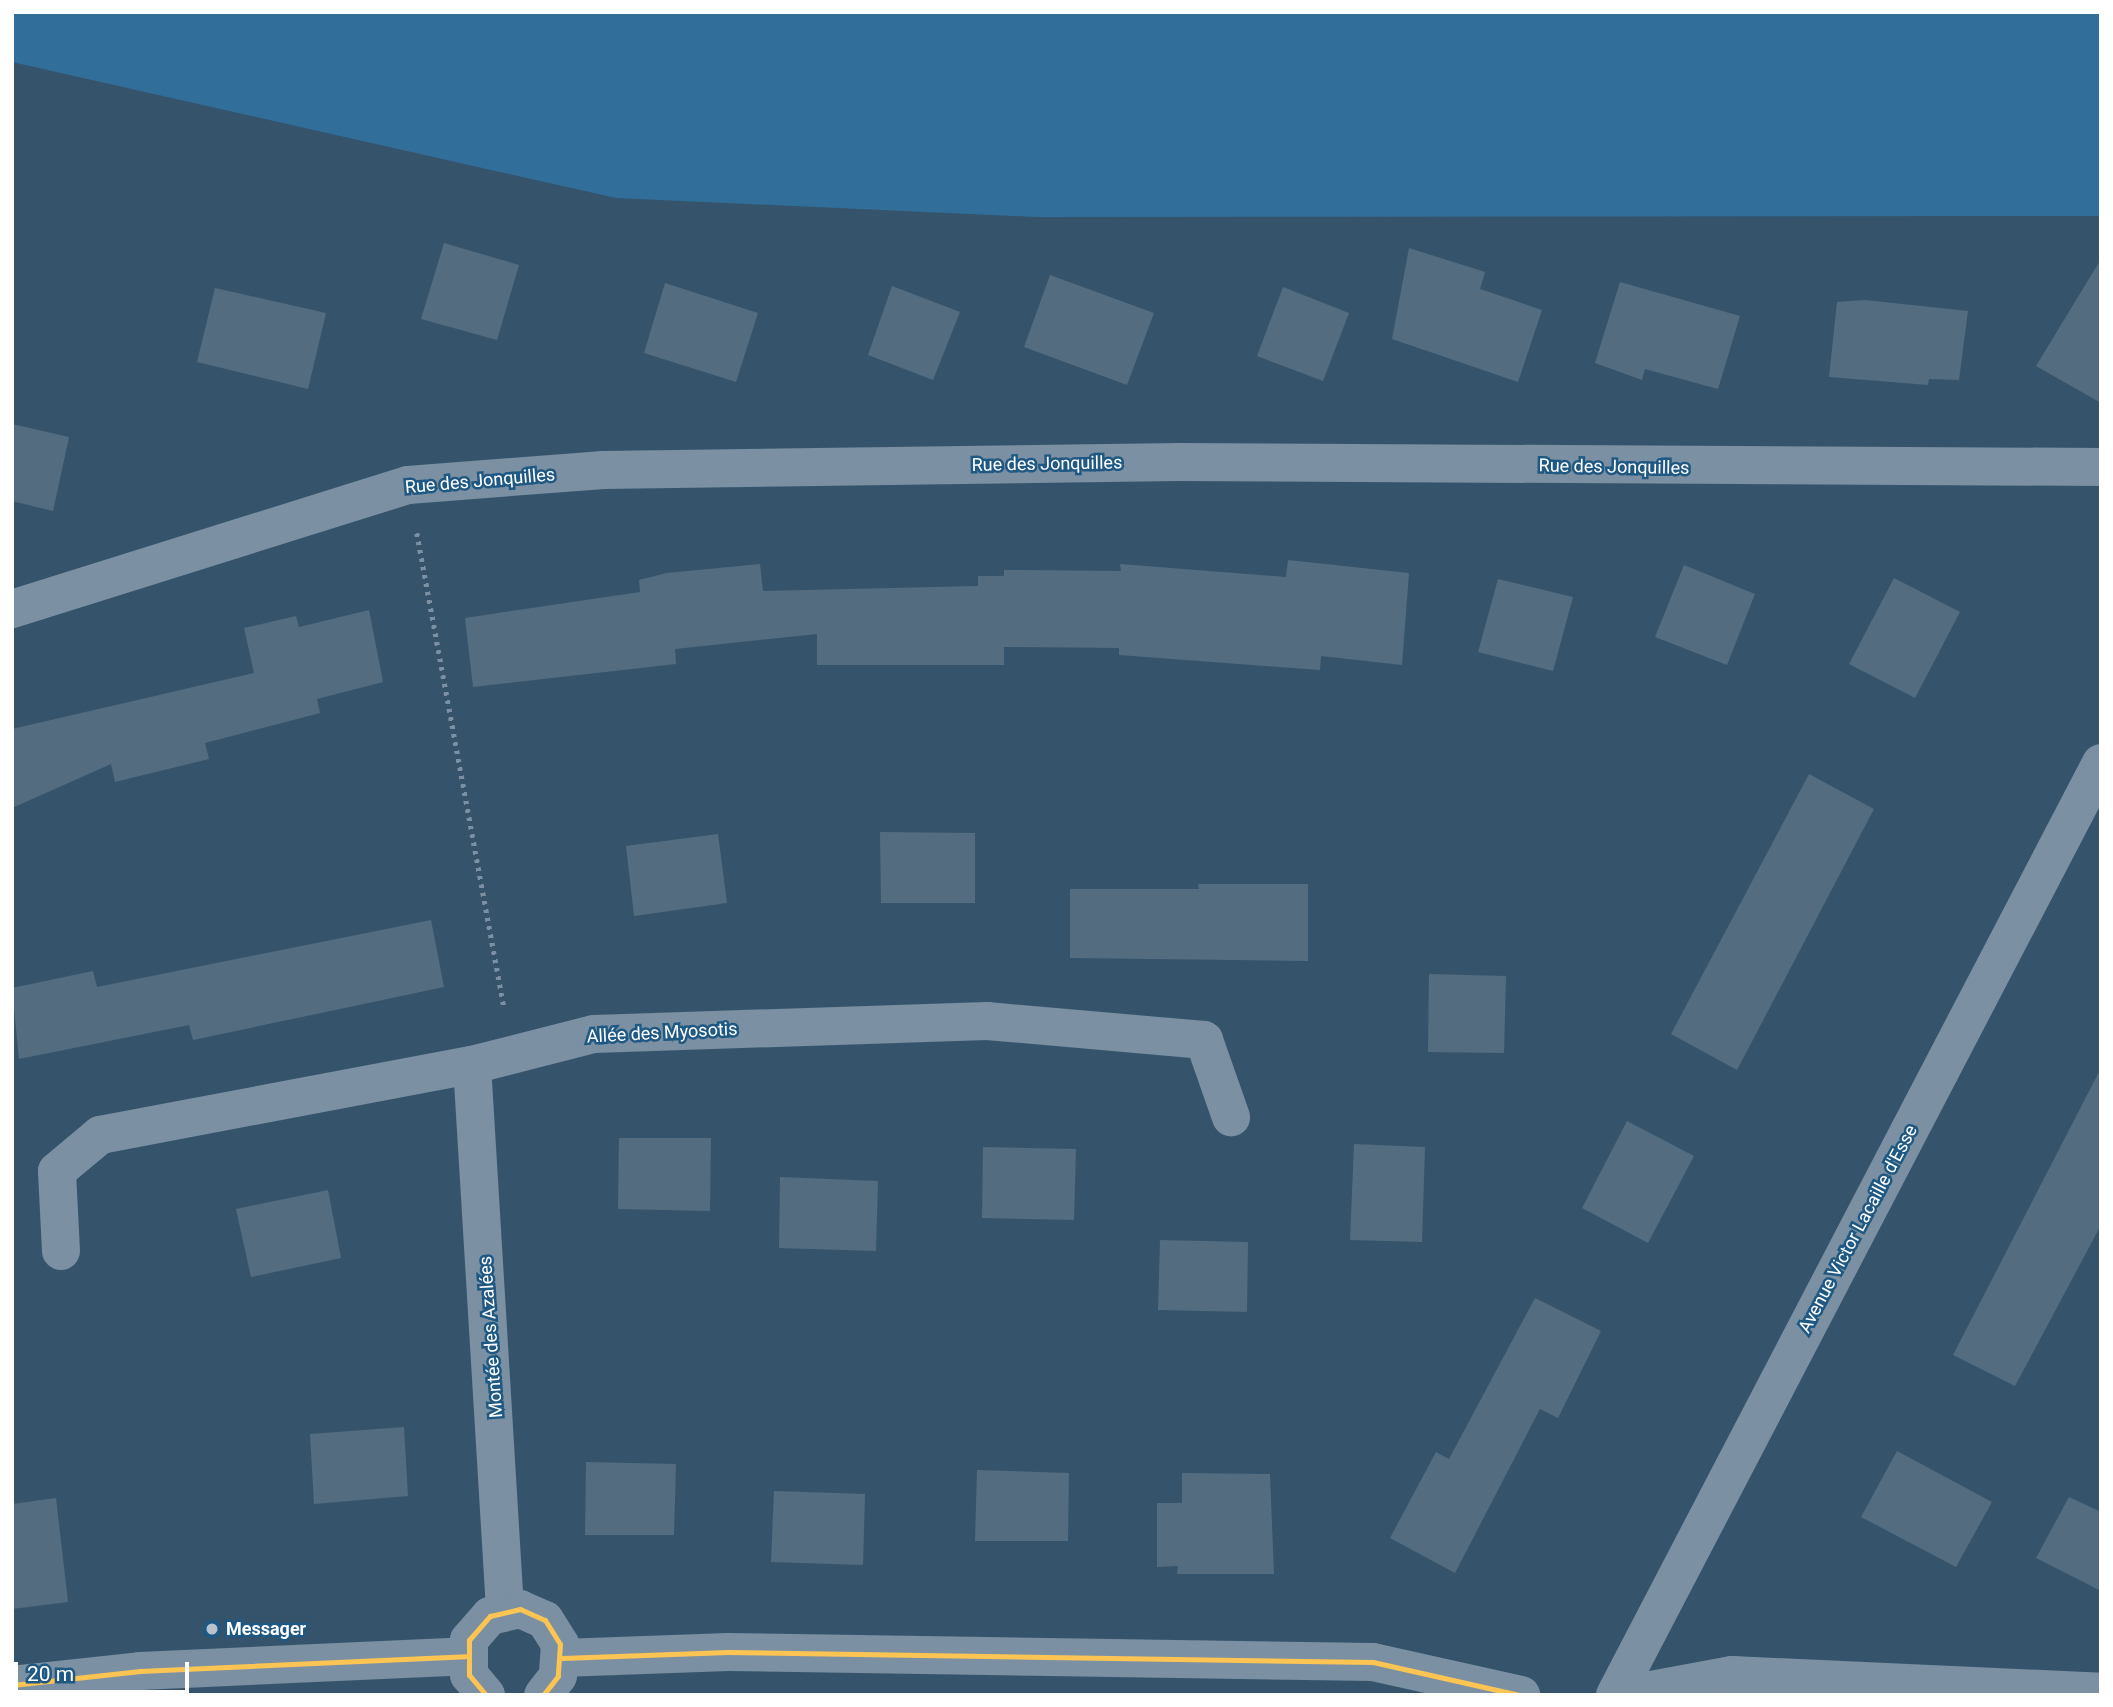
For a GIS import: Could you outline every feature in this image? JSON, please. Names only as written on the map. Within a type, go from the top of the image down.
[{"type":"street","name":"Rue des Jonquilles","points":[[12,609],[408,485],[603,470],[1179,462],[2101,467]]},
{"type":"street","name":"Avenue Victor Lacaille d'Esse","points":[[1615,1695],[2101,763]]},
{"type":"street","name":"Allée des Myosotis","points":[[61,1251],[57,1171],[100,1135],[472,1065],[514,1052],[594,1034],[987,1021],[1204,1040],[1231,1117]]},
{"type":"street","name":"Montée des Azalées","points":[[472,1065],[505,1609]]},
{"type":"street","points":[[486,1695],[469,1675],[466,1656],[478,1626],[505,1609],[545,1620],[562,1658]]},
{"type":"street","points":[[562,1658],[728,1652],[1373,1662],[1521,1695]]},
{"type":"street","points":[[12,1685],[152,1671],[466,1656]]},
{"type":"street","points":[[543,1695],[562,1658]]},
{"type":"street","points":[[1624,1695],[1732,1675],[2101,1692]]},
{"type":"path","points":[[408,485],[514,1052]]},
{"type":"shaded area","points":[[12,12],[2101,12],[2101,216],[1036,217],[616,198],[12,62]]},
{"type":"building","points":[[444,243],[519,265],[497,340],[421,319]]},
{"type":"building","points":[[1409,248],[1485,272],[1480,289],[1542,310],[1518,382],[1392,339]]},
{"type":"building","points":[[2101,259],[2101,403],[2036,366]]},
{"type":"building","points":[[1050,275],[1154,313],[1127,385],[1024,347]]},
{"type":"building","points":[[1620,282],[1740,316],[1718,389],[1645,369],[1642,380],[1595,363]]},
{"type":"building","points":[[665,283],[758,313],[736,382],[644,353]]},
{"type":"building","points":[[892,286],[960,312],[933,380],[868,355]]},
{"type":"building","points":[[1283,287],[1349,313],[1323,381],[1257,356]]},
{"type":"building","points":[[215,288],[326,313],[308,389],[197,362]]},
{"type":"building","points":[[1865,300],[1968,311],[1959,380],[1929,379],[1928,385],[1829,377],[1837,302]]},
{"type":"building","points":[[12,424],[69,437],[53,511],[12,501]]},
{"type":"building","points":[[1288,560],[1409,573],[1402,665],[1321,656],[1320,670],[1119,655],[1119,648],[1004,647],[1004,665],[817,665],[817,634],[675,649],[676,664],[473,687],[465,618],[640,592],[639,580],[667,573],[760,564],[763,591],[978,586],[978,576],[1004,576],[1004,570],[1121,571],[1120,564],[1286,577]]},
{"type":"building","points":[[1684,565],[1755,594],[1727,665],[1655,637]]},
{"type":"building","points":[[1894,578],[1960,612],[1915,698],[1849,664]]},
{"type":"building","points":[[1498,579],[1573,597],[1553,671],[1478,652]]},
{"type":"building","points":[[369,610],[383,682],[317,699],[320,713],[205,743],[209,759],[115,782],[111,764],[12,808],[12,729],[254,673],[244,628],[296,616],[299,627]]},
{"type":"building","points":[[1809,774],[1874,809],[1737,1070],[1671,1034]]},
{"type":"building","points":[[880,832],[975,833],[975,903],[881,903]]},
{"type":"building","points":[[718,834],[727,903],[634,916],[626,846]]},
{"type":"building","points":[[1198,884],[1308,884],[1308,961],[1070,958],[1070,889],[1199,889]]},
{"type":"building","points":[[431,920],[444,987],[193,1040],[189,1025],[19,1059],[12,988],[93,971],[97,987]]},
{"type":"building","points":[[1429,974],[1506,976],[1504,1053],[1428,1052]]},
{"type":"building","points":[[2101,1068],[2101,1225],[2015,1386],[1953,1355]]},
{"type":"building","points":[[1627,1121],[1694,1156],[1648,1243],[1582,1208]]},
{"type":"building","points":[[619,1138],[711,1138],[710,1211],[618,1209]]},
{"type":"building","points":[[1354,1144],[1425,1147],[1422,1242],[1350,1240]]},
{"type":"building","points":[[983,1147],[1076,1149],[1074,1220],[982,1218]]},
{"type":"building","points":[[780,1177],[878,1181],[876,1251],[779,1248]]},
{"type":"building","points":[[328,1190],[341,1258],[251,1277],[236,1209]]},
{"type":"building","points":[[1160,1240],[1248,1242],[1247,1312],[1158,1310]]},
{"type":"building","points":[[1535,1298],[1601,1331],[1558,1418],[1540,1409],[1455,1573],[1390,1538],[1436,1452],[1449,1459]]},
{"type":"building","points":[[404,1427],[408,1496],[314,1504],[310,1434]]},
{"type":"building","points":[[1897,1451],[1992,1502],[1956,1567],[1861,1517]]},
{"type":"building","points":[[586,1462],[676,1464],[674,1535],[585,1535]]},
{"type":"building","points":[[977,1470],[1069,1473],[1068,1541],[975,1541]]},
{"type":"building","points":[[1182,1473],[1270,1474],[1274,1574],[1177,1574],[1178,1566],[1157,1567],[1157,1503],[1182,1503]]},
{"type":"building","points":[[774,1491],[865,1494],[863,1565],[771,1562]]},
{"type":"building","points":[[2069,1497],[2101,1512],[2101,1591],[2036,1558]]},
{"type":"building","points":[[56,1498],[68,1602],[12,1609],[12,1504]]},
{"type":"transit line","points":[[486,1695],[469,1675],[469,1640],[490,1616],[520,1609],[545,1620],[560,1644],[558,1676],[543,1695]]},
{"type":"transit line","points":[[562,1658],[728,1652],[1373,1662],[1520,1695]]},
{"type":"transit line","points":[[12,1685],[140,1671],[466,1656]]},
{"type":"place","name":"Messager","points":[[212,1629]]}]
